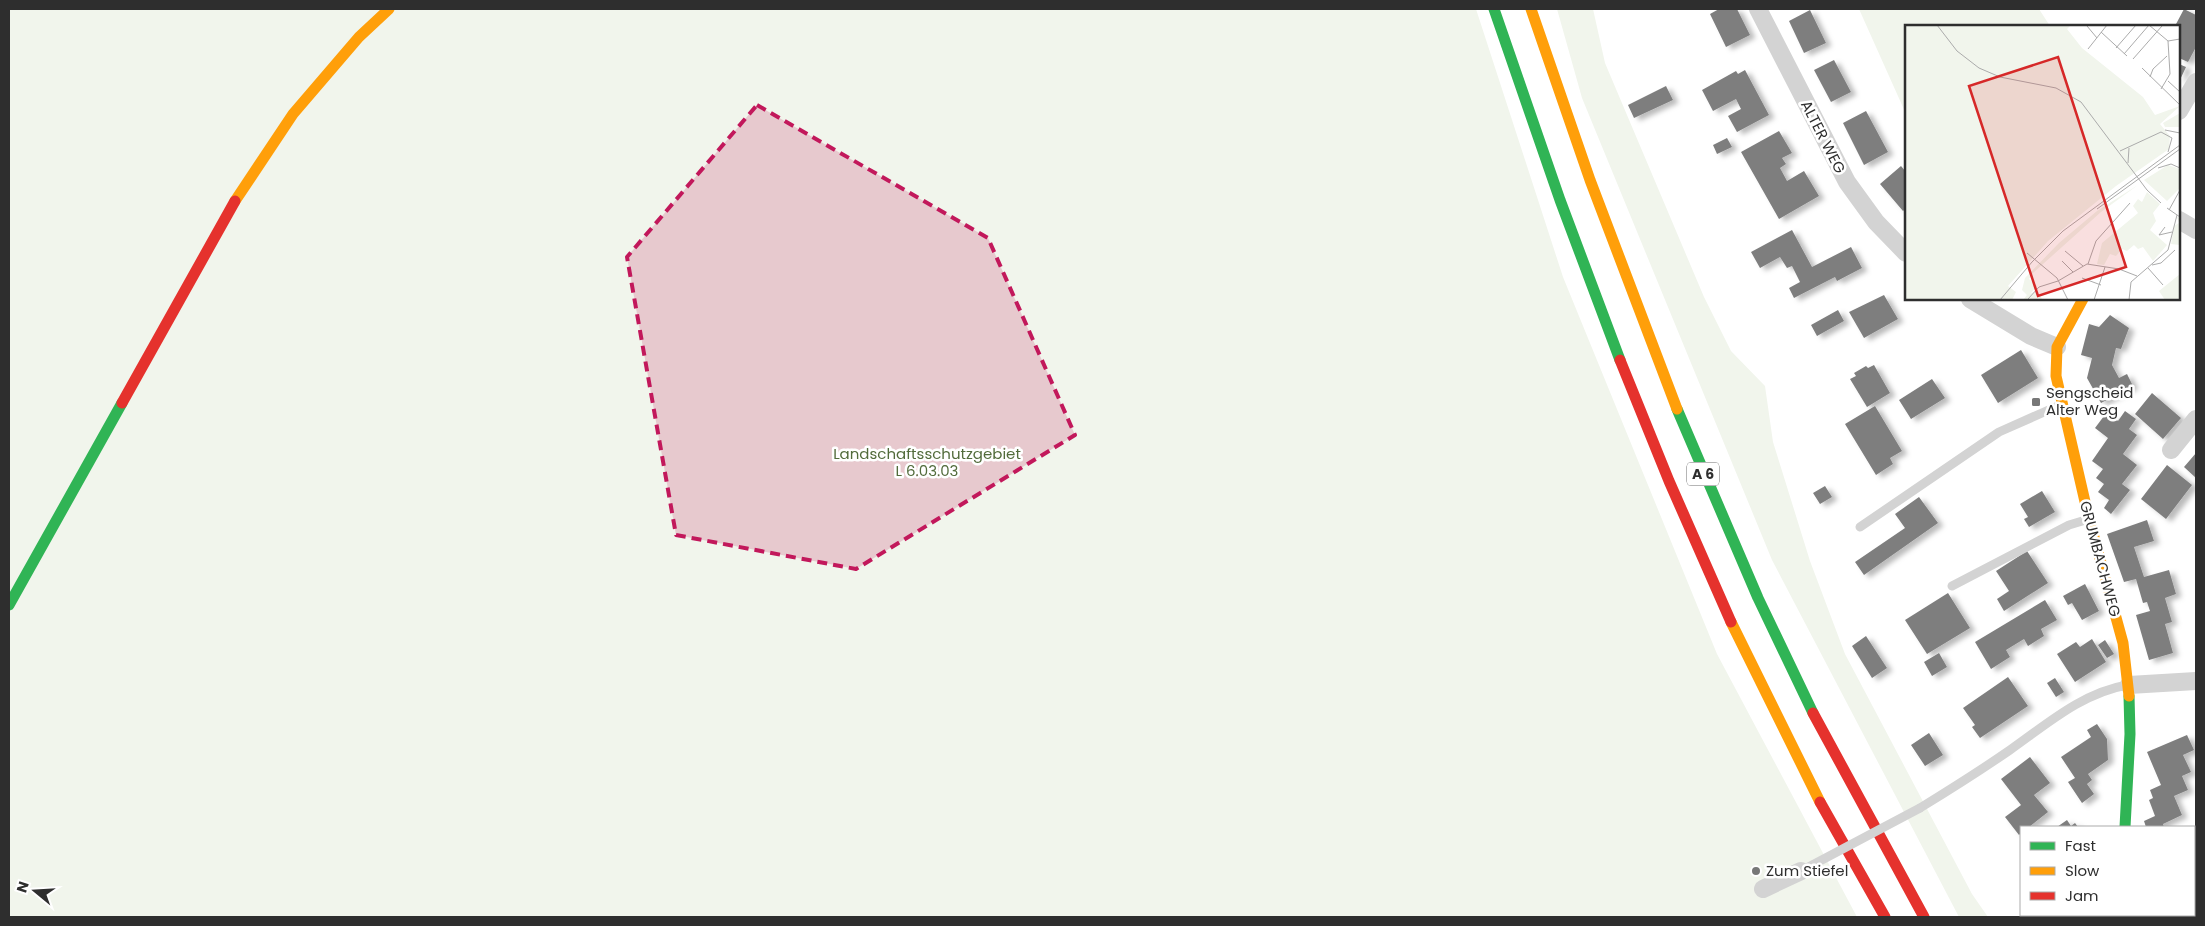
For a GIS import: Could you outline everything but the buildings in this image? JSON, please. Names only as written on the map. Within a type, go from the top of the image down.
[{"type":"main road","points":[[9,606],[232,206],[293,114],[359,37],[390,9]]},
{"type":"main road","name":"A 6","points":[[1494,9],[1545,160],[1608,332],[1670,483],[1766,695],[1797,758],[1885,917]]},
{"type":"main road","name":"A 6","points":[[1531,9],[1578,152],[1643,326],[1703,472],[1805,697],[1924,917]]},
{"type":"main road","name":"GRUMBACHWEG","points":[[2081,300],[2057,347],[2056,376],[2089,519],[2122,643],[2129,685],[2130,734],[2125,826]]},
{"type":"street","name":"ALTER WEG","points":[[1758,9],[1847,182],[1876,222],[1905,252]]},
{"type":"street","points":[[2180,109],[2196,82]]},
{"type":"street","points":[[2180,221],[2196,230]]},
{"type":"street","points":[[1972,300],[2031,336],[2057,347]]},
{"type":"street","points":[[2171,450],[2196,420]]},
{"type":"street","points":[[2129,685],[2196,680]]},
{"type":"street","points":[[1763,889],[1801,871]]},
{"type":"lane","points":[[1860,527],[1999,432],[2063,404]]},
{"type":"lane","points":[[1952,586],[2069,525],[2089,519]]},
{"type":"lane","points":[[1801,871],[1920,808],[1970,778],[2078,703],[2098,693],[2129,685]]},
{"type":"highlighted area","points":[[757,105],[988,238],[1075,435],[856,569],[676,535],[627,257]]},
{"type":"green space","name":"Landschaftsschutzgebiet L 6.03.03","points":[[9,9],[1476,9],[1563,277],[1717,654],[1857,917],[9,917]]},
{"type":"green space","points":[[1557,9],[1593,9],[1605,63],[1704,297],[1731,351],[1765,386],[1773,442],[1810,561],[1845,654],[1972,894],[1988,917],[1959,917],[1772,560],[1582,98]]},
{"type":"green space","points":[[1859,9],[2039,9],[2049,25],[1905,25],[1905,112]]},
{"type":"traffic: fast","points":[[1494,9],[1560,200],[1620,360]]},
{"type":"traffic: fast","points":[[9,605],[122,403]]},
{"type":"traffic: fast","points":[[1677,409],[1758,598],[1813,713]]},
{"type":"traffic: fast","points":[[2125,826],[2130,734],[2129,696]]},
{"type":"traffic: slow","points":[[235,201],[293,114],[359,37],[389,9]]},
{"type":"traffic: slow","points":[[1531,9],[1590,180],[1677,409]]},
{"type":"traffic: slow","points":[[2082,300],[2057,347],[2056,376],[2089,519],[2123,643],[2129,696]]},
{"type":"traffic: slow","points":[[1731,622],[1820,802]]},
{"type":"traffic: jam","points":[[122,403],[235,201]]},
{"type":"traffic: jam","points":[[1620,360],[1669,481],[1731,622]]},
{"type":"traffic: jam","points":[[1813,713],[1924,917]]},
{"type":"traffic: jam","points":[[1820,802],[1885,917]]},
{"type":"place","name":"Sengscheid Alter Weg","points":[[2036,402]]},
{"type":"place","name":"Zum Stiefel","points":[[1756,871]]}]
